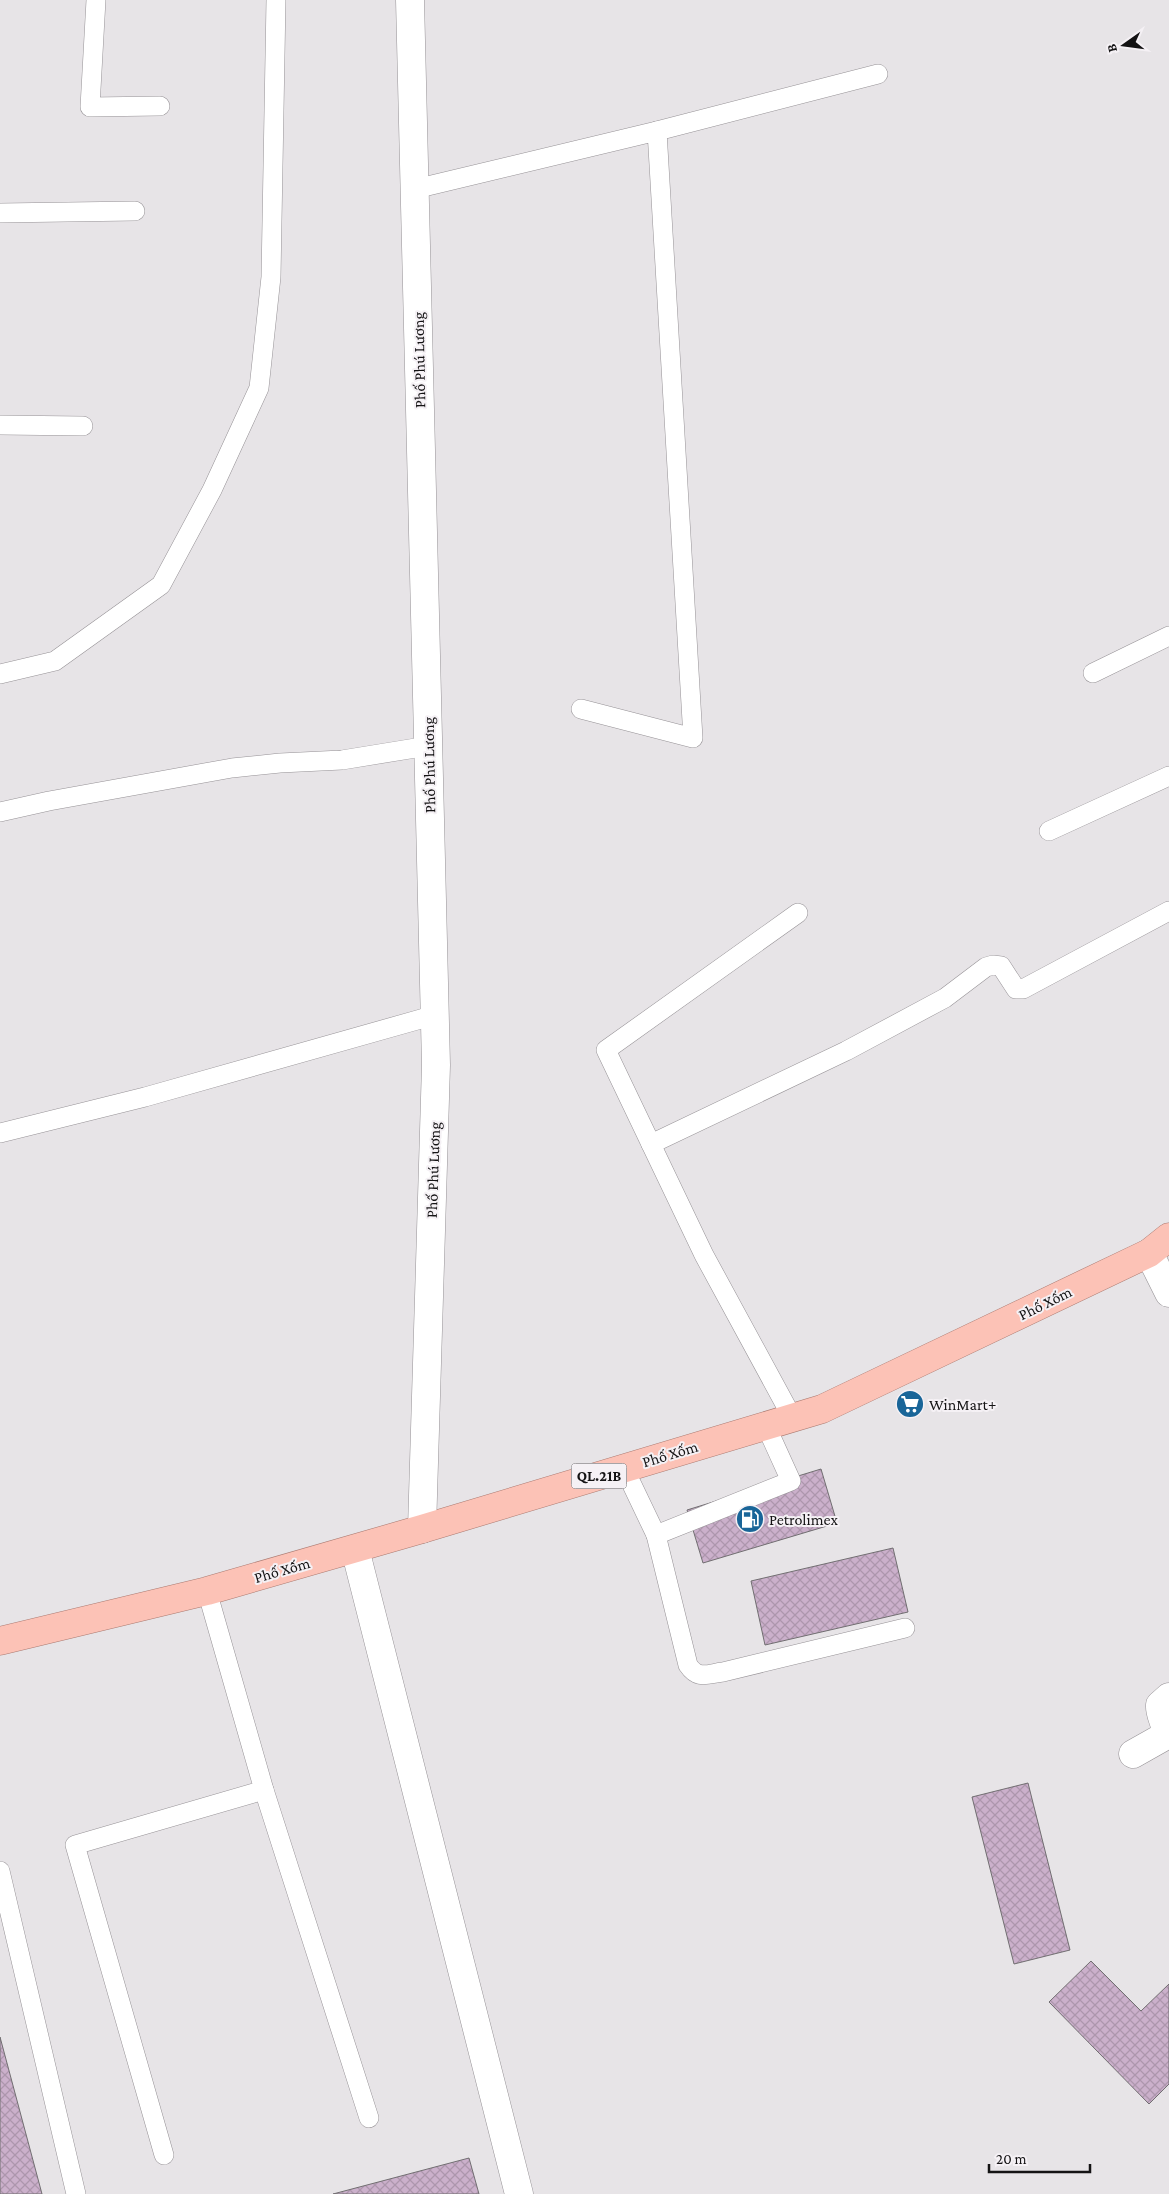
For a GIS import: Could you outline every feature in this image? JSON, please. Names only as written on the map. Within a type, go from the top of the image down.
[{"type":"highway","name":"Phố Xốm","points":[[0,1641],[207,1591],[422,1530],[822,1409],[1159,1245]]},
{"type":"street","name":"Phố Phú Lương","points":[[410,0],[436,1065],[422,1530]]},
{"type":"street","points":[[1159,1245],[1169,1294]]},
{"type":"street","points":[[355,1549],[519,2194]]},
{"type":"street","points":[[1133,1754],[1165,1736],[1166,1730],[1160,1705],[1169,1697]]},
{"type":"lane","points":[[96,0],[90,107],[160,106]]},
{"type":"lane","points":[[0,674],[55,661],[161,584],[212,490],[259,388],[271,277],[276,0]]},
{"type":"lane","points":[[415,189],[657,131],[878,74]]},
{"type":"lane","points":[[580,709],[693,738],[657,131]]},
{"type":"lane","points":[[0,213],[135,211]]},
{"type":"lane","points":[[0,425],[83,426]]},
{"type":"lane","points":[[1093,673],[1169,636]]},
{"type":"lane","points":[[0,812],[49,801],[232,768],[280,763],[342,760],[428,746]]},
{"type":"lane","points":[[1049,831],[1169,776]]},
{"type":"lane","points":[[651,1144],[846,1051],[945,998],[986,967],[999,965],[1004,969],[1016,989],[1023,989],[1169,911]]},
{"type":"lane","points":[[792,1417],[704,1255],[606,1050],[798,913]]},
{"type":"lane","points":[[0,1133],[145,1097],[434,1015]]},
{"type":"lane","points":[[656,1535],[791,1481],[766,1426]]},
{"type":"lane","points":[[624,1468],[656,1535],[688,1666],[693,1673],[700,1676],[751,1666],[905,1628]]},
{"type":"lane","points":[[207,1591],[264,1790],[369,2118]]},
{"type":"lane","points":[[164,2155],[75,1845],[264,1790]]},
{"type":"lane","points":[[1,1875],[76,2194]]},
{"type":"building","points":[[821,1469],[837,1523],[703,1563],[687,1510]]},
{"type":"building","points":[[893,1548],[908,1612],[765,1645],[751,1581]]},
{"type":"building","points":[[1028,1783],[1070,1950],[1014,1964],[972,1797]]},
{"type":"building","points":[[1091,1961],[1141,2011],[1169,1984],[1169,2084],[1149,2104],[1049,2002]]},
{"type":"building","points":[[0,2037],[42,2194],[0,2194]]},
{"type":"building","points":[[469,2158],[479,2194],[333,2194]]},
{"type":"place","name":"WinMart+","points":[[910,1404]]},
{"type":"place","name":"Petrolimex","points":[[750,1519]]}]
